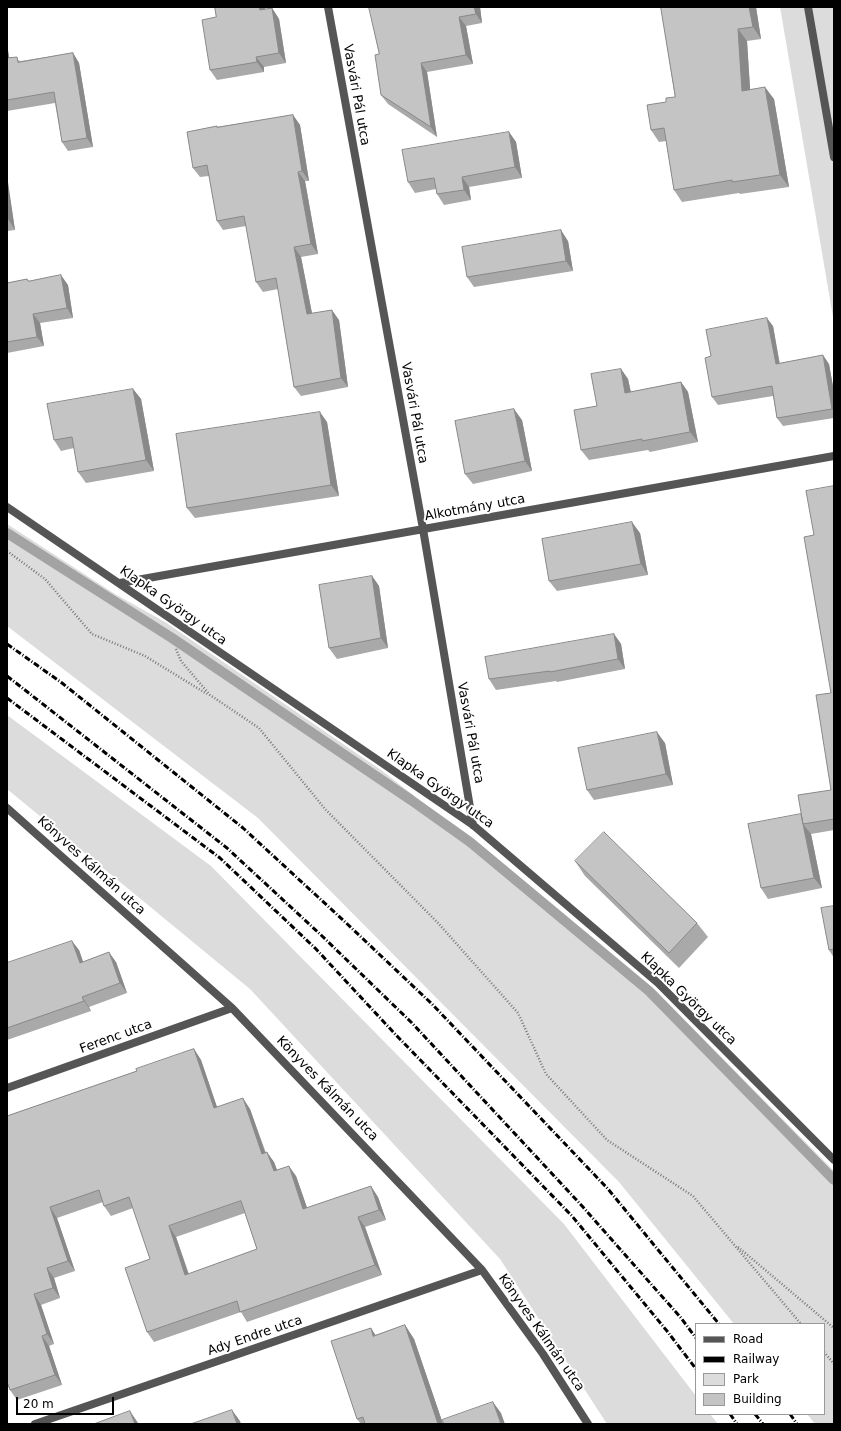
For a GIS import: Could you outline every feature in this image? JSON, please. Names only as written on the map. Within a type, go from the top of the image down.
[{"type":"street","name":"Vasvári Pál utca","points":[[328,7],[423,529],[473,825]]},
{"type":"street","points":[[808,7],[834,157]]},
{"type":"street","name":"Alkotmány utca","points":[[120,583],[834,456]]},
{"type":"street","name":"Klapka György utca","points":[[7,507],[473,825],[658,983],[834,1160]]},
{"type":"street","name":"Könyves Kálmán utca","points":[[7,808],[232,1008],[482,1270],[543,1354],[588,1424]]},
{"type":"street","name":"Ferenc utca","points":[[7,1088],[232,1008]]},
{"type":"street","name":"Ady Endre utca","points":[[35,1424],[482,1270]]},
{"type":"path","points":[[7,550],[45,579],[92,634],[145,656],[210,695],[259,728],[325,810],[438,923],[518,1014],[546,1074],[607,1140],[693,1196],[800,1323]]},
{"type":"path","points":[[176,648],[181,661],[210,695]]},
{"type":"path","points":[[732,1241],[834,1328]]},
{"type":"path","points":[[825,1353],[834,1364]]},
{"type":"green space","points":[[780,7],[834,7],[834,323]]},
{"type":"green space","points":[[7,524],[115,594],[165,622],[381,770],[459,831],[656,991],[834,1171],[834,1424],[815,1424],[808,1415],[825,1415],[825,1323],[733,1323],[619,1182],[258,818],[7,626]]},
{"type":"green space","points":[[7,715],[211,866],[564,1224],[695,1395],[695,1415],[711,1415],[718,1424],[607,1424],[500,1259],[250,989],[7,789]]},
{"type":"building","points":[[215,7],[259,7],[260,10],[272,8],[279,53],[256,57],[257,62],[210,70],[202,20],[216,17]]},
{"type":"building","points":[[369,7],[474,7],[476,14],[459,17],[466,55],[421,63],[431,127],[381,95],[375,55],[379,54]]},
{"type":"building","points":[[661,7],[749,7],[753,27],[738,29],[742,91],[765,87],[780,175],[732,182],[732,180],[674,190],[664,128],[651,130],[647,105],[666,102],[666,98],[675,97]]},
{"type":"building","points":[[73,53],[87,138],[62,142],[54,92],[7,100],[7,58],[17,57],[18,62]]},
{"type":"building","points":[[293,115],[302,171],[298,172],[311,244],[294,247],[307,314],[332,310],[341,378],[294,387],[276,278],[256,282],[244,216],[217,221],[207,165],[193,168],[187,132]]},
{"type":"building","points":[[509,132],[515,167],[462,177],[464,190],[437,194],[434,178],[408,182],[402,150]]},
{"type":"building","points":[[561,230],[566,261],[467,277],[462,247]]},
{"type":"building","points":[[61,275],[67,308],[33,314],[37,337],[7,342],[7,283]]},
{"type":"building","points":[[767,318],[776,364],[823,355],[832,409],[777,418],[772,386],[712,397],[705,358],[711,356],[706,330]]},
{"type":"building","points":[[621,369],[625,393],[681,382],[690,432],[581,450],[574,410],[597,406],[591,374]]},
{"type":"building","points":[[133,389],[146,460],[78,472],[72,437],[54,440],[47,404]]},
{"type":"building","points":[[514,409],[525,461],[465,474],[455,421]]},
{"type":"building","points":[[320,412],[331,485],[187,508],[176,434]]},
{"type":"building","points":[[834,486],[834,819],[803,824],[798,795],[831,790],[816,695],[831,693],[804,537],[814,535],[806,491]]},
{"type":"building","points":[[632,522],[641,564],[549,581],[542,539]]},
{"type":"building","points":[[372,576],[381,638],[329,648],[319,585]]},
{"type":"building","points":[[614,634],[618,659],[550,672],[489,679],[485,657]]},
{"type":"building","points":[[657,732],[666,774],[587,790],[578,748]]},
{"type":"building","points":[[801,814],[814,878],[761,888],[748,824]]},
{"type":"building","points":[[604,832],[697,923],[669,953],[575,861]]},
{"type":"building","points":[[834,906],[834,949],[829,950],[821,908]]},
{"type":"building","points":[[72,941],[80,963],[109,952],[120,983],[82,997],[84,1001],[7,1028],[7,963]]},
{"type":"building","points":[[194,1049],[214,1108],[243,1098],[262,1154],[267,1152],[274,1171],[289,1166],[303,1209],[371,1186],[379,1210],[358,1217],[375,1265],[240,1312],[237,1301],[147,1332],[125,1268],[150,1259],[129,1197],[104,1206],[99,1190],[50,1207],[68,1261],[47,1268],[53,1288],[34,1294],[47,1334],[42,1336],[55,1375],[10,1390],[7,1382],[7,1116],[137,1071],[136,1069]],"holes":[[[241,1201],[257,1249],[185,1275],[169,1226]]]},
{"type":"building","points":[[405,1325],[438,1424],[365,1424],[363,1417],[357,1419],[331,1341],[371,1328],[373,1336]]},
{"type":"building","points":[[493,1402],[501,1424],[444,1424],[442,1420]]},
{"type":"building","points":[[232,1410],[237,1424],[191,1424]]},
{"type":"building","points":[[130,1411],[135,1424],[94,1424]]},
{"type":"waterway","points":[[7,533],[172,638],[411,800],[470,842],[649,991],[834,1180]]},
{"type":"railway","points":[[7,644],[62,683],[243,828],[432,1004],[608,1189],[718,1323]]},
{"type":"railway","points":[[7,676],[227,848],[321,935],[412,1023],[583,1207],[681,1318],[695,1337]]},
{"type":"railway","points":[[7,698],[220,858],[316,949],[396,1035],[572,1216],[667,1331],[695,1368]]},
{"type":"railway","points":[[731,1415],[737,1424]]},
{"type":"railway","points":[[756,1415],[763,1424]]},
{"type":"railway","points":[[791,1415],[797,1424]]}]
